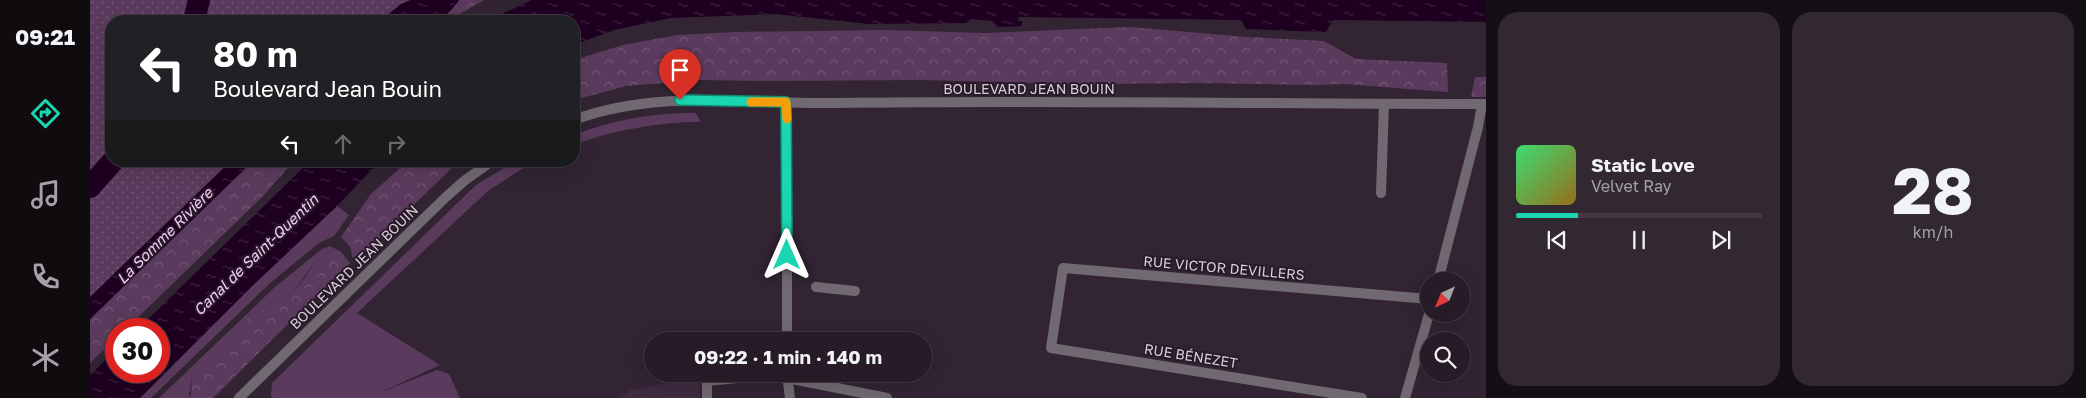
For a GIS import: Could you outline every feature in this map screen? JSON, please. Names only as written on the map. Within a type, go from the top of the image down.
[{"type":"street","name":"BOULEVARD JEAN BOUIN","points":[[580,118],[622,106],[663,101],[1484,104]]},
{"type":"street","points":[[786,102],[787,332]]},
{"type":"street","points":[[1381,193],[1384,104]]},
{"type":"street","points":[[1440,272],[1484,104]]},
{"type":"street","name":"BOULEVARD JEAN BOUIN","points":[[239,398],[446,197],[484,167]]},
{"type":"street","name":"RUE VICTOR DEVILLERS","points":[[1056,312],[1063,268],[1420,299]]},
{"type":"street","points":[[816,287],[855,291]]},
{"type":"street","name":"RUE BÉNEZET","points":[[1056,312],[1051,348],[1362,398]]},
{"type":"street","points":[[1405,398],[1427,322]]},
{"type":"street","points":[[707,382],[707,398]]},
{"type":"street","points":[[787,382],[790,398]]},
{"type":"street","points":[[815,382],[885,398]]},
{"type":"shaded area","points":[[672,382],[699,382],[700,398],[620,398],[630,390]]},
{"type":"green space","points":[[90,0],[426,0],[400,15],[105,15],[105,167],[225,167],[90,297]]},
{"type":"green space","points":[[459,0],[484,0],[458,15],[446,15]]},
{"type":"green space","points":[[1130,27],[1324,41],[1356,59],[1447,63],[1448,92],[1344,84],[1094,84],[918,80],[701,80],[626,86],[580,98],[580,58],[623,45],[677,35],[736,32],[885,30],[985,33]]},
{"type":"green space","points":[[1475,77],[1486,77],[1486,97],[1471,97]]},
{"type":"green space","points":[[696,113],[701,122],[670,123],[637,128],[604,135],[580,143],[580,133],[603,125],[634,118]]},
{"type":"green space","points":[[247,167],[289,167],[262,197],[137,318],[105,318],[105,349],[90,363],[90,319]]},
{"type":"green space","points":[[401,167],[453,167],[357,260],[352,257],[351,248],[341,237],[371,194]]},
{"type":"green space","points":[[506,167],[525,167],[488,191],[357,313],[440,365],[379,393],[437,370],[449,374],[460,398],[273,398],[271,396],[272,383],[476,185]]},
{"type":"green space","points":[[337,206],[349,215],[334,236],[319,243],[269,284],[170,380],[170,368],[249,289]]},
{"type":"green space","points":[[330,246],[340,251],[334,250],[316,260],[284,303],[254,313],[245,321],[242,330],[220,352],[204,363],[192,376],[189,396],[187,398],[159,398],[275,287],[322,249]]},
{"type":"green space","points":[[334,250],[340,251],[350,263],[213,398],[187,398],[191,395],[192,376],[242,330],[245,321],[254,313],[284,302],[305,278],[316,260]]},
{"type":"green space","points":[[155,383],[167,383],[151,398],[140,398]]},
{"type":"water","points":[[410,0],[459,0],[444,15],[387,15],[401,4]]},
{"type":"water","points":[[532,0],[1486,0],[1486,22],[1333,20],[1326,32],[1246,29],[1241,20],[1019,17],[1018,21],[1022,21],[1022,26],[998,27],[992,21],[971,19],[966,23],[869,24],[775,14],[671,18],[614,30],[580,43],[580,15],[499,15]]},
{"type":"water","name":"La Somme Rivière","points":[[225,167],[247,167],[90,319],[90,297]]},
{"type":"water","name":"Canal de Saint-Quentin","points":[[304,167],[374,167],[337,206],[249,289],[170,368],[170,318],[149,318]]},
{"type":"water","points":[[105,361],[105,383],[155,383],[140,398],[90,398],[90,375]]},
{"type":"waterway","points":[[195,15],[199,0]]},
{"type":"waterway","points":[[90,187],[108,167]]},
{"type":"slow traffic","points":[[751,102],[786,102],[787,119]]},
{"type":"route","points":[[680,100],[691,102],[786,102],[787,255]]}]
